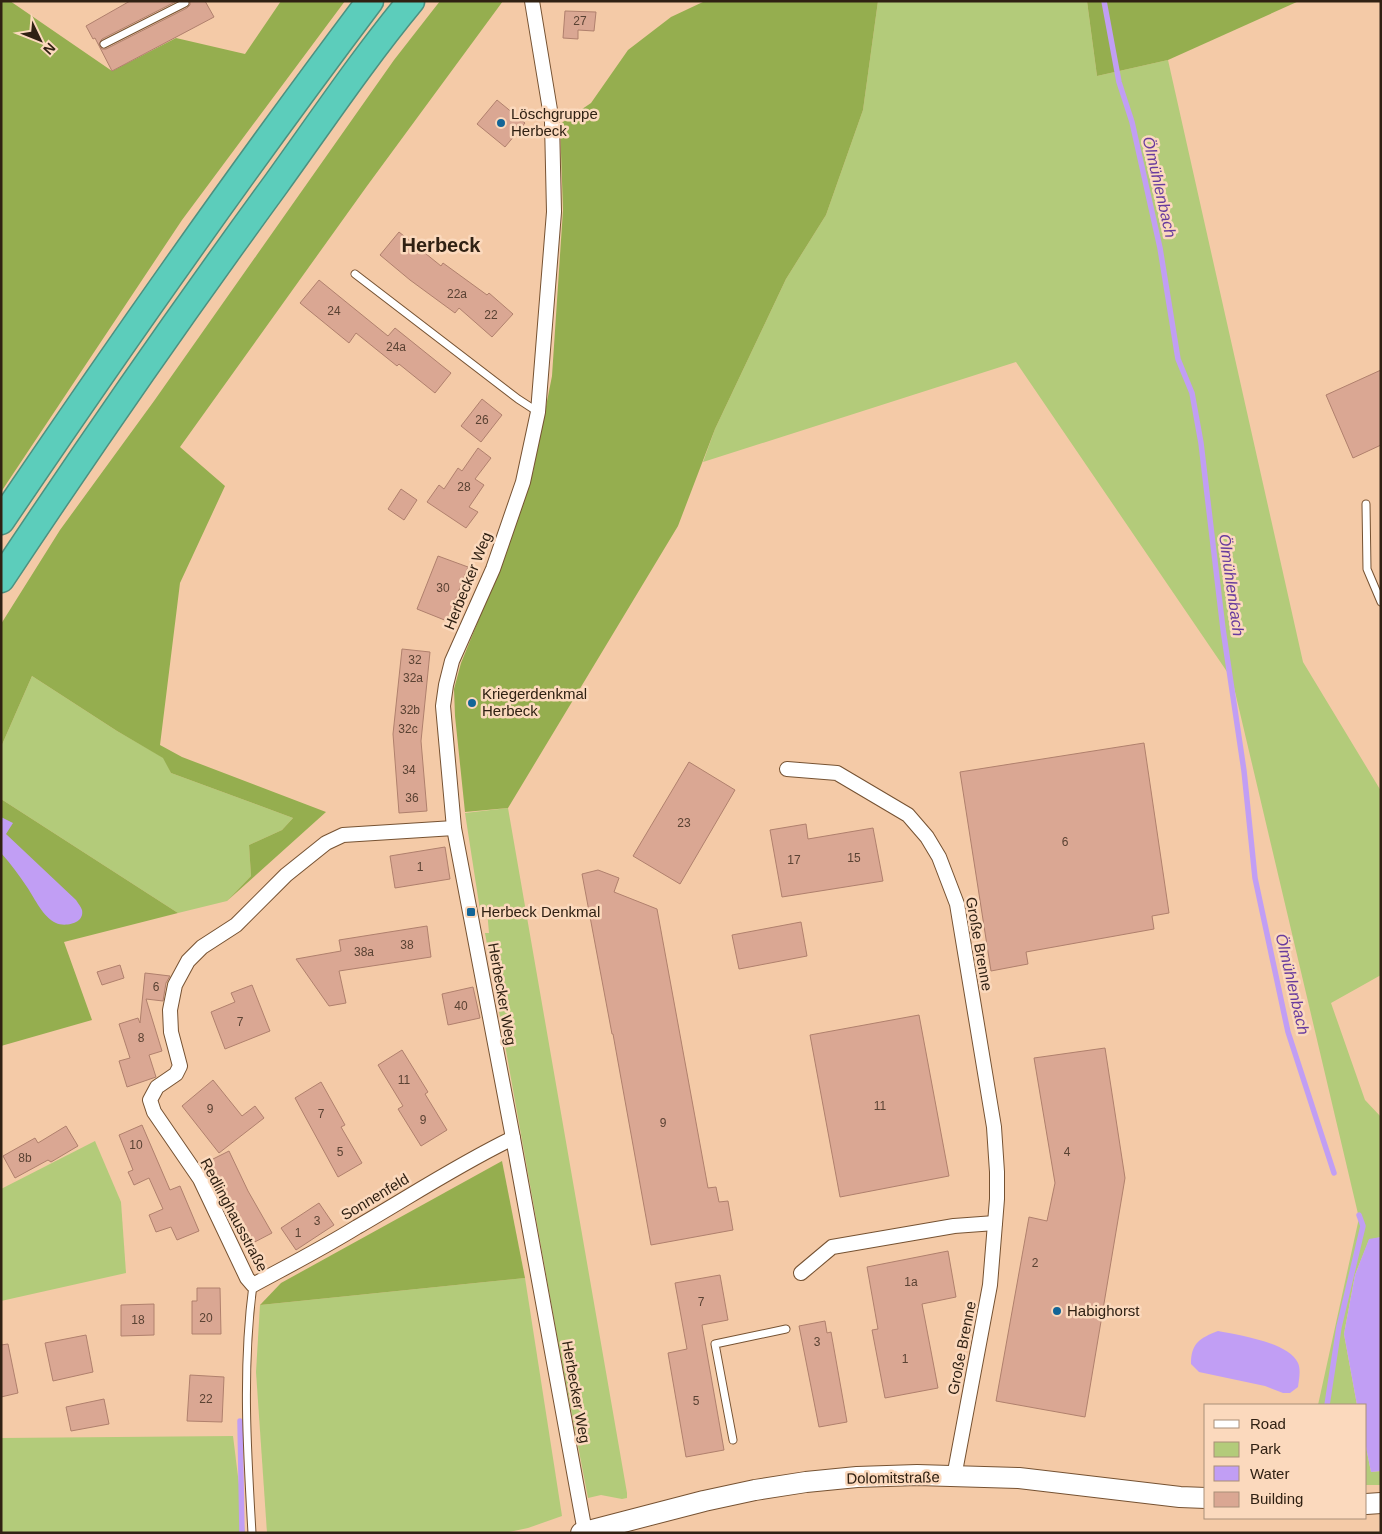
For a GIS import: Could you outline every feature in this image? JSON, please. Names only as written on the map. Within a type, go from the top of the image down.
[{"type":"highway","points":[[1,521],[183,256],[370,1]]},
{"type":"highway","points":[[1,579],[200,288],[411,1]]},
{"type":"street","name":"Herbecker Weg","points":[[532,1],[552,122],[554,212],[538,412],[523,482],[493,569],[452,661],[443,706],[454,828],[513,1138],[583,1532]]},
{"type":"street","name":"Große Brenne","points":[[787,769],[837,773],[908,815],[927,837],[939,857],[958,904],[994,1127],[997,1172],[990,1285],[954,1477]]},
{"type":"street","name":"Redlinghausstraße","points":[[253,1285],[200,1179],[154,1112],[150,1100],[157,1087],[176,1074],[180,1066],[171,1032],[170,1010],[175,985],[188,961],[202,947],[236,925],[312,852],[326,843],[343,835],[454,828]]},
{"type":"street","name":"Sonnenfeld","points":[[253,1285],[325,1246],[474,1157],[513,1138]]},
{"type":"street","points":[[801,1273],[832,1247],[954,1226],[995,1223]]},
{"type":"street","name":"Dolomitstraße","points":[[583,1532],[729,1495],[806,1482],[867,1476],[917,1475],[1020,1478],[1180,1497],[1204,1498]]},
{"type":"street","points":[[1367,1504],[1381,1503]]},
{"type":"lane","points":[[104,44],[185,3],[184,1]]},
{"type":"lane","points":[[355,274],[518,399],[538,412]]},
{"type":"lane","points":[[1366,504],[1367,568],[1381,602]]},
{"type":"lane","name":"Redlinghausstraße","points":[[252,1533],[246,1435],[248,1325],[253,1285]]},
{"type":"lane","points":[[733,1440],[714,1344],[786,1329]]},
{"type":"green space","points":[[1,1],[10,1],[112,71],[176,38],[245,54],[281,1],[345,1],[182,220],[1,492]]},
{"type":"green space","points":[[440,1],[503,1],[367,186],[180,447],[225,486],[180,583],[160,745],[182,757],[326,812],[227,901],[251,876],[249,845],[282,830],[293,818],[171,773],[163,758],[117,731],[32,676],[1,747],[1,624],[60,530],[154,401],[394,60]]},
{"type":"green space","points":[[705,1],[878,1],[863,110],[826,215],[786,279],[715,429],[678,526],[508,808],[465,812],[454,689],[461,663],[501,565],[533,472],[552,376],[563,210],[560,124],[591,103],[628,50],[671,17]]},
{"type":"green space","points":[[878,1],[1087,1],[1097,76],[1168,60],[1303,662],[1381,791],[1381,975],[1331,1003],[1365,1100],[1381,1117],[1381,1237],[1369,1240],[1355,1275],[1344,1334],[1357,1404],[1318,1404],[1359,1218],[1232,679],[1016,362],[703,462],[715,429],[786,279],[826,215],[863,110]]},
{"type":"green space","points":[[1087,1],[1299,1],[1168,60],[1097,76]]},
{"type":"green space","points":[[32,676],[117,731],[164,758],[171,773],[293,818],[282,830],[249,845],[251,876],[227,901],[178,913],[1,799],[1,747]]},
{"type":"green space","points":[[1,799],[178,913],[64,942],[92,1020],[1,1046]]},
{"type":"green space","points":[[508,808],[627,1493],[627,1498],[622,1499],[601,1495],[588,1498],[485,933],[489,933],[487,910],[480,910],[465,813]]},
{"type":"green space","points":[[95,1141],[121,1202],[126,1273],[1,1301],[1,1189]]},
{"type":"green space","points":[[502,1161],[525,1278],[260,1305],[281,1283]]},
{"type":"green space","points":[[525,1278],[562,1516],[528,1528],[504,1533],[267,1533],[256,1372],[260,1305]]},
{"type":"green space","points":[[233,1436],[245,1533],[1,1533],[1,1438]]},
{"type":"green space","points":[[1367,1452],[1371,1472],[1381,1471],[1381,1485],[1367,1485]]},
{"type":"water","points":[[1,817],[13,823],[6,834],[76,900],[82,910],[80,919],[64,925],[56,923],[47,917],[12,865],[1,853]]},
{"type":"water","points":[[1381,1237],[1381,1471],[1371,1472],[1367,1452],[1367,1404],[1357,1404],[1344,1334],[1355,1275],[1369,1239]]},
{"type":"water","points":[[1218,1331],[1249,1337],[1274,1345],[1293,1356],[1298,1363],[1300,1372],[1298,1387],[1290,1393],[1283,1393],[1265,1386],[1199,1372],[1191,1364],[1191,1357],[1195,1346],[1206,1336]]},
{"type":"building","points":[[130,1],[177,1],[102,39],[99,44],[102,49],[106,49],[187,8],[190,5],[190,1],[205,1],[214,17],[112,71],[95,38],[93,39],[86,26]]},
{"type":"building","points":[[565,11],[596,12],[594,31],[578,30],[578,39],[563,38]]},
{"type":"building","name":"Löschgruppe Herbeck","points":[[497,100],[525,123],[505,147],[477,124]]},
{"type":"building","points":[[399,232],[441,266],[443,263],[487,295],[489,293],[513,314],[492,337],[459,308],[455,313],[380,255]]},
{"type":"building","points":[[319,280],[388,336],[395,328],[451,373],[435,393],[356,333],[349,343],[300,303]]},
{"type":"building","points":[[1381,370],[1381,445],[1353,458],[1326,395]]},
{"type":"building","points":[[482,399],[502,415],[481,442],[461,426]]},
{"type":"building","points":[[478,448],[491,458],[475,479],[484,485],[469,507],[478,512],[466,528],[427,502],[439,485],[444,489],[458,468],[462,471]]},
{"type":"building","points":[[401,489],[417,500],[404,520],[388,509]]},
{"type":"building","points":[[438,556],[468,567],[447,621],[417,609]]},
{"type":"building","points":[[402,649],[430,652],[421,741],[427,811],[399,813],[393,734]]},
{"type":"building","points":[[1144,743],[1169,913],[1152,916],[1154,929],[1026,952],[1028,964],[991,971],[960,772]]},
{"type":"building","points":[[689,762],[735,790],[680,884],[633,856]]},
{"type":"building","points":[[806,824],[808,839],[873,828],[883,881],[782,897],[770,830]]},
{"type":"building","points":[[445,847],[450,879],[395,888],[390,856]]},
{"type":"building","points":[[598,870],[619,878],[614,892],[657,909],[708,1188],[716,1187],[719,1202],[728,1201],[733,1230],[651,1245],[582,874]]},
{"type":"building","points":[[801,922],[807,956],[739,969],[732,935]]},
{"type":"building","points":[[427,926],[431,957],[339,971],[346,1003],[329,1006],[296,959],[341,951],[339,940]]},
{"type":"building","points":[[120,965],[124,978],[102,985],[97,972]]},
{"type":"building","points":[[145,973],[170,976],[166,983],[163,1001],[146,999],[162,1051],[149,1055],[156,1077],[127,1087],[119,1061],[130,1058],[119,1024],[138,1018],[140,1023]]},
{"type":"building","points":[[252,985],[270,1031],[225,1049],[211,1012],[235,1002],[231,993]]},
{"type":"building","points":[[473,987],[480,1018],[448,1025],[442,994]]},
{"type":"building","points":[[919,1015],[949,1176],[840,1197],[810,1035]]},
{"type":"building","name":"Habighorst","points":[[1105,1048],[1125,1178],[1085,1417],[996,1401],[1029,1217],[1047,1221],[1055,1183],[1034,1058]]},
{"type":"building","points":[[402,1050],[428,1092],[425,1094],[447,1130],[421,1146],[398,1109],[403,1106],[378,1065]]},
{"type":"building","points":[[213,1080],[242,1116],[255,1106],[264,1118],[219,1153],[182,1106]]},
{"type":"building","points":[[321,1082],[345,1125],[341,1127],[362,1163],[338,1177],[295,1098]]},
{"type":"building","points":[[142,1125],[170,1190],[180,1186],[199,1231],[177,1240],[171,1227],[156,1232],[149,1215],[163,1209],[149,1178],[134,1185],[128,1172],[133,1170],[119,1135]]},
{"type":"building","points":[[66,1126],[78,1146],[51,1162],[48,1160],[15,1178],[3,1156],[35,1138],[38,1143]]},
{"type":"building","points":[[229,1151],[248,1191],[272,1233],[247,1246],[205,1163]]},
{"type":"building","points":[[319,1203],[334,1225],[296,1250],[281,1228]]},
{"type":"building","points":[[948,1251],[956,1297],[922,1304],[938,1388],[885,1398],[872,1330],[878,1329],[867,1267]]},
{"type":"building","points":[[720,1275],[728,1320],[702,1325],[724,1450],[686,1457],[668,1353],[687,1349],[675,1283]]},
{"type":"building","points":[[197,1288],[220,1288],[221,1334],[192,1334],[192,1301],[197,1301]]},
{"type":"building","points":[[154,1304],[154,1335],[121,1336],[121,1305]]},
{"type":"building","points":[[825,1321],[827,1333],[831,1332],[847,1422],[819,1427],[799,1326]]},
{"type":"building","points":[[86,1335],[93,1372],[53,1381],[45,1343]]},
{"type":"building","points":[[8,1344],[18,1393],[1,1397],[1,1345]]},
{"type":"building","points":[[190,1375],[224,1377],[222,1422],[187,1421]]},
{"type":"building","points":[[104,1399],[109,1424],[71,1431],[66,1407]]},
{"type":"waterway","name":"Ölmühlenbach","points":[[1104,1],[1119,82],[1132,122],[1160,248],[1178,359],[1192,393],[1201,443],[1223,629],[1244,771],[1255,878],[1288,1032],[1334,1173]]},
{"type":"waterway","name":"Ölmühlenbach","points":[[1327,1404],[1339,1327],[1363,1226],[1359,1215]]},
{"type":"waterway","points":[[240,1421],[242,1533]]},
{"type":"place","name":"Löschgruppe Herbeck","points":[[501,123]]},
{"type":"place","name":"Kriegerdenkmal Herbeck","points":[[472,703]]},
{"type":"place","name":"Herbeck Denkmal","points":[[471,912]]},
{"type":"place","name":"Habighorst","points":[[1057,1311]]},
{"type":"district","name":"Herbeck","points":[[441,245]]}]
